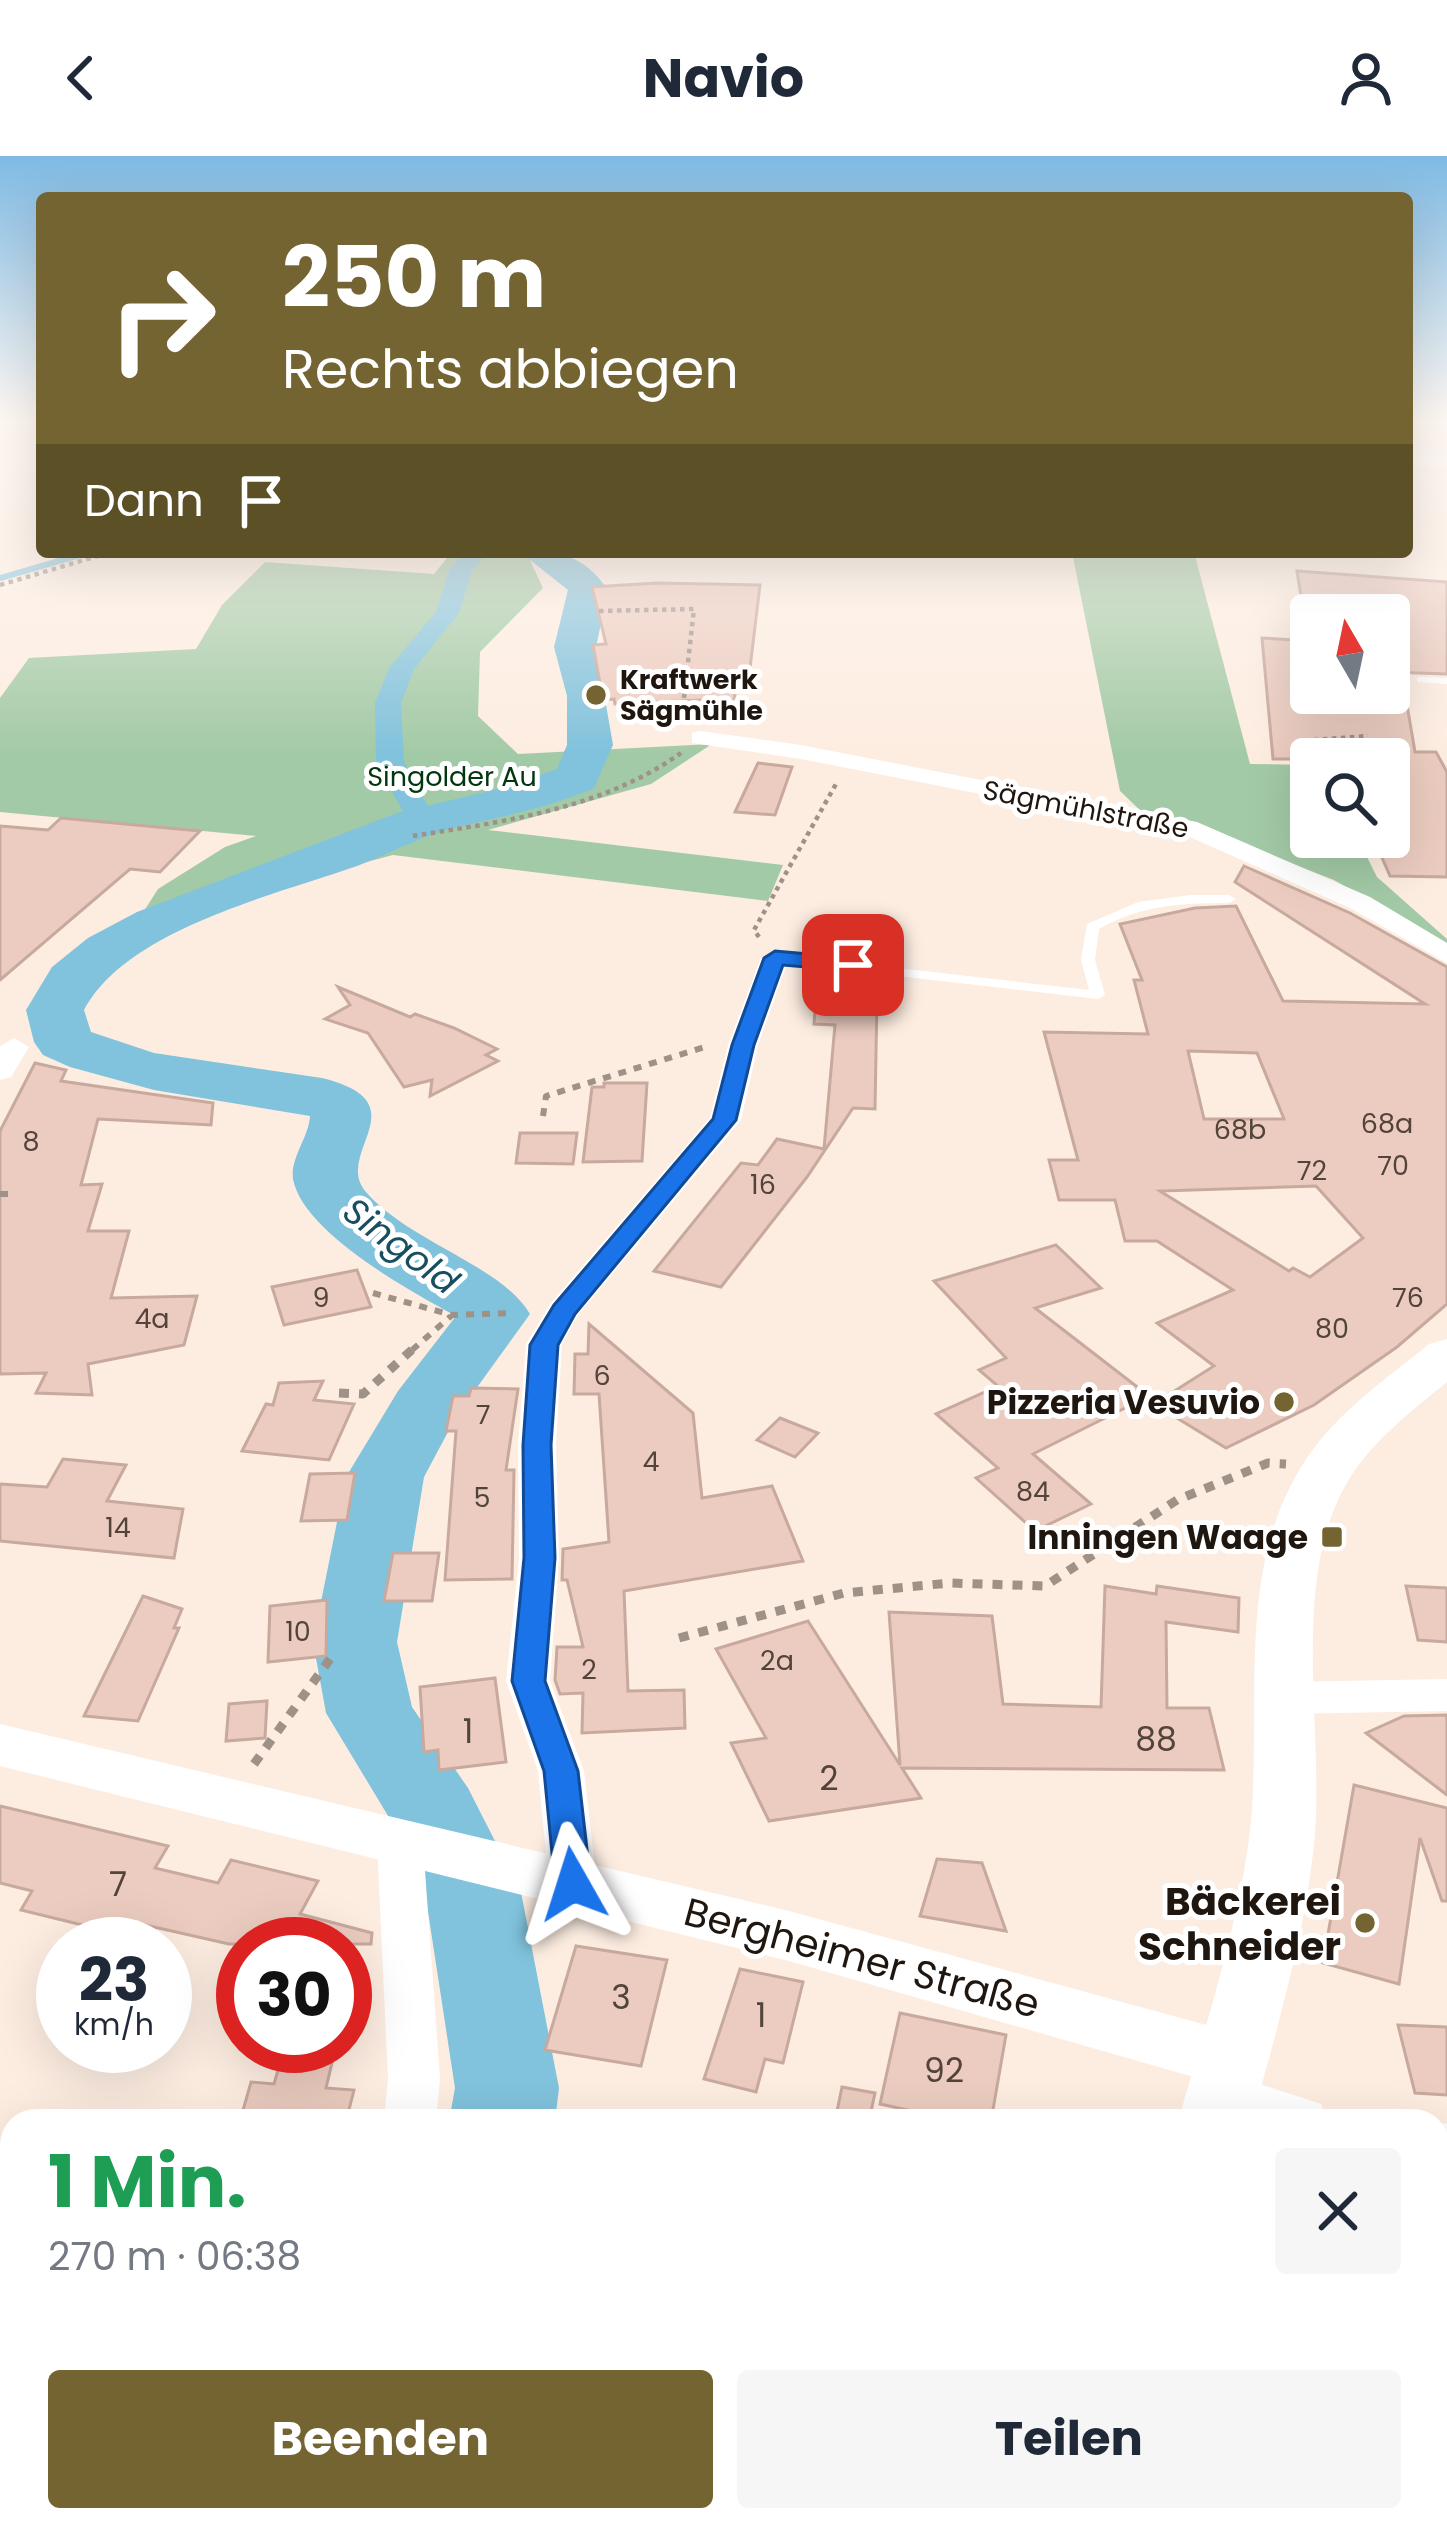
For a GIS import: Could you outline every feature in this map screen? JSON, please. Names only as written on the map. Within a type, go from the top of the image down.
[{"type":"main road","points":[[1223,2092],[1281,1844],[1286,1611],[1296,1551],[1330,1465],[1361,1430],[1447,1355]]},
{"type":"street","name":"Sägmühlstraße","points":[[700,738],[801,752],[1188,827],[1340,893],[1447,956]]},
{"type":"street","points":[[573,1884],[561,1771],[528,1681],[539,1558],[537,1445],[544,1345],[563,1311],[724,1120],[743,1045],[775,958]]},
{"type":"street","points":[[1286,1698],[1447,1695]]},
{"type":"street","name":"Bergheimer Straße","points":[[0,1745],[789,1936],[1223,2092]]},
{"type":"street","points":[[411,1846],[411,2109]]},
{"type":"street","points":[[1223,2092],[1269,2109]]},
{"type":"lane","points":[[1421,680],[1447,681]]},
{"type":"lane","points":[[775,958],[1098,995],[1088,960],[1092,927],[1126,907],[1159,899],[1229,899]]},
{"type":"path","points":[[0,585],[91,558]]},
{"type":"path","points":[[413,836],[549,812],[660,771],[700,738],[676,727],[685,710],[694,608],[599,611]]},
{"type":"path","points":[[1342,738],[1369,736]]},
{"type":"path","points":[[775,958],[754,930],[844,769],[822,765],[801,752]]},
{"type":"path","points":[[543,1116],[546,1096],[700,1046],[743,1045]]},
{"type":"path","points":[[0,1194],[14,1194]]},
{"type":"path","points":[[374,1293],[452,1315],[514,1313]]},
{"type":"path","points":[[339,1393],[363,1394],[452,1315]]},
{"type":"path","points":[[679,1638],[844,1593],[950,1582],[1046,1586],[1178,1500],[1268,1463],[1330,1465]]},
{"type":"path","points":[[251,1771],[262,1747],[330,1659]]},
{"type":"green space","name":"Singolder Au","points":[[447,558],[529,558],[543,588],[480,652],[478,716],[518,754],[712,744],[651,784],[488,830],[783,865],[768,901],[393,855],[268,888],[128,936],[158,889],[225,847],[256,836],[0,812],[0,698],[29,658],[196,649],[222,605],[265,562],[434,574]]},
{"type":"green space","points":[[1073,558],[1196,558],[1250,764],[1290,765],[1290,858],[1368,858],[1377,877],[1447,939],[1447,945],[1334,880],[1198,827],[1144,814],[1120,791]]},
{"type":"building","points":[[1297,571],[1447,582],[1447,674],[1410,673],[1410,594],[1301,594]]},
{"type":"building","points":[[760,585],[748,685],[736,685],[732,720],[697,720],[700,700],[615,704],[614,699],[603,700],[593,645],[606,644],[592,587]]},
{"type":"building","points":[[1262,638],[1290,640],[1290,714],[1409,714],[1415,752],[1436,752],[1447,772],[1447,877],[1390,876],[1382,858],[1410,858],[1410,738],[1290,738],[1290,759],[1273,759]]},
{"type":"building","points":[[758,763],[792,767],[775,815],[735,812]]},
{"type":"building","points":[[61,818],[200,831],[160,872],[130,869],[0,980],[0,826],[48,830]]},
{"type":"building","points":[[1244,866],[1350,913],[1447,967],[1447,1304],[1397,1347],[1314,1405],[1226,1448],[1154,1404],[1214,1366],[1157,1323],[1233,1290],[1157,1241],[1125,1241],[1115,1200],[1059,1200],[1049,1160],[1078,1160],[1044,1032],[1148,1034],[1134,980],[1142,980],[1120,924],[1195,908],[1236,906],[1283,1001],[1425,1004],[1235,882]],"holes":[[[1188,1051],[1257,1053],[1284,1119],[1204,1119]],[[1316,1186],[1363,1238],[1310,1277],[1293,1268],[1289,1271],[1160,1191]]]},
{"type":"building","points":[[817,979],[854,980],[853,997],[877,998],[875,1109],[853,1108],[807,1177],[721,1287],[654,1271],[741,1163],[758,1165],[777,1139],[824,1149],[835,1025],[814,1024]]},
{"type":"building","points":[[338,987],[410,1017],[415,1014],[454,1028],[497,1049],[486,1055],[498,1061],[430,1096],[432,1080],[404,1087],[368,1033],[325,1019],[350,1005]]},
{"type":"building","points":[[35,1063],[66,1070],[61,1081],[213,1103],[211,1125],[98,1119],[81,1185],[102,1184],[88,1231],[129,1231],[111,1298],[197,1296],[184,1345],[88,1364],[92,1395],[36,1393],[46,1373],[0,1374],[0,1131]]},
{"type":"building","points":[[604,1083],[647,1083],[642,1161],[583,1162],[592,1087],[604,1087]]},
{"type":"building","points":[[520,1133],[577,1133],[573,1164],[516,1163]]},
{"type":"building","points":[[1056,1245],[1101,1288],[1035,1308],[1149,1396],[1033,1454],[1091,1504],[1035,1531],[976,1478],[998,1468],[936,1414],[998,1386],[979,1370],[1006,1358],[934,1281]]},
{"type":"building","points":[[357,1270],[371,1307],[284,1325],[272,1287]]},
{"type":"building","points":[[589,1324],[693,1413],[702,1498],[772,1486],[803,1561],[624,1591],[628,1691],[684,1690],[685,1728],[582,1733],[583,1693],[560,1694],[555,1680],[557,1647],[583,1647],[567,1580],[562,1580],[563,1549],[609,1542],[599,1394],[574,1394],[575,1354],[588,1354]]},
{"type":"building","points":[[323,1381],[314,1400],[354,1404],[329,1460],[242,1451],[266,1404],[273,1405],[279,1383]]},
{"type":"building","points":[[471,1388],[518,1389],[506,1470],[514,1470],[512,1579],[445,1580],[456,1431],[446,1431],[453,1396],[469,1396]]},
{"type":"building","points":[[780,1418],[818,1433],[795,1457],[757,1440]]},
{"type":"building","points":[[63,1459],[126,1465],[107,1501],[183,1509],[174,1558],[0,1541],[0,1484],[47,1487]]},
{"type":"building","points":[[355,1473],[347,1520],[301,1521],[310,1474]]},
{"type":"building","points":[[393,1553],[439,1553],[432,1601],[384,1601]]},
{"type":"building","points":[[1105,1586],[1156,1594],[1157,1586],[1239,1598],[1238,1632],[1166,1622],[1167,1708],[1209,1708],[1224,1770],[902,1768],[921,1798],[769,1821],[731,1743],[766,1738],[716,1649],[808,1621],[900,1765],[889,1612],[992,1616],[1003,1704],[1101,1707]]},
{"type":"building","points":[[1406,1586],[1447,1588],[1447,1642],[1418,1640]]},
{"type":"building","points":[[143,1596],[182,1609],[174,1628],[179,1628],[138,1721],[84,1716]]},
{"type":"building","points":[[327,1600],[326,1656],[268,1662],[270,1606]]},
{"type":"building","points":[[495,1678],[506,1762],[439,1770],[438,1750],[424,1752],[420,1687]]},
{"type":"building","points":[[267,1701],[265,1738],[226,1741],[229,1704]]},
{"type":"building","points":[[1447,1715],[1447,1795],[1366,1733],[1404,1716]]},
{"type":"building","points":[[1354,1785],[1447,1808],[1447,1901],[1442,1901],[1420,1838],[1399,1984],[1323,1963]]},
{"type":"building","points":[[0,1806],[168,1846],[155,1868],[218,1883],[231,1860],[318,1881],[300,1914],[311,1917],[216,1917],[216,1941],[192,1936],[192,1917],[50,1917],[21,1910],[32,1891],[0,1883]]},
{"type":"building","points":[[937,1859],[982,1863],[1006,1931],[920,1916]]},
{"type":"building","points":[[576,1946],[667,1960],[641,2066],[545,2050]]},
{"type":"building","points":[[740,1969],[803,1982],[783,2063],[765,2059],[756,2092],[704,2079]]},
{"type":"building","points":[[900,2013],[1006,2035],[993,2109],[903,2109],[880,2104]]},
{"type":"building","points":[[1398,2025],[1447,2027],[1447,2095],[1415,2093]]},
{"type":"building","points":[[277,2073],[330,2073],[326,2088],[354,2090],[349,2109],[243,2109],[251,2082],[274,2084]]},
{"type":"building","points":[[842,2087],[875,2093],[872,2109],[837,2109]]},
{"type":"waterway","points":[[0,578],[69,558]]},
{"type":"waterway","points":[[422,821],[390,762],[388,703],[402,668],[447,613],[461,568],[472,558]]},
{"type":"waterway","name":"Singold","points":[[549,558],[576,574],[588,590],[575,647],[585,690]]},
{"type":"waterway","name":"Singold","points":[[504,2109],[507,2088],[473,1892],[435,1814],[370,1713],[355,1642],[385,1477],[424,1408],[495,1314],[491,1307],[372,1233],[334,1197],[325,1171],[340,1130],[341,1109],[322,1096],[189,1078],[91,1054],[64,1042],[55,1010],[72,979],[108,950],[208,900],[415,824],[522,798],[577,778],[590,745],[586,701]]},
{"type":"place","name":"Kraftwerk Sägmühle","points":[[596,695]]},
{"type":"place","name":"Pizzeria Vesuvio","points":[[1284,1402]]},
{"type":"place","name":"Inningen Waage","points":[[1332,1537]]},
{"type":"place","name":"Bäckerei Schneider","points":[[1365,1923]]},
{"type":"route","points":[[573,1884],[561,1771],[528,1681],[539,1558],[537,1445],[544,1345],[563,1311],[724,1120],[743,1045],[775,958],[853,965]]}]
